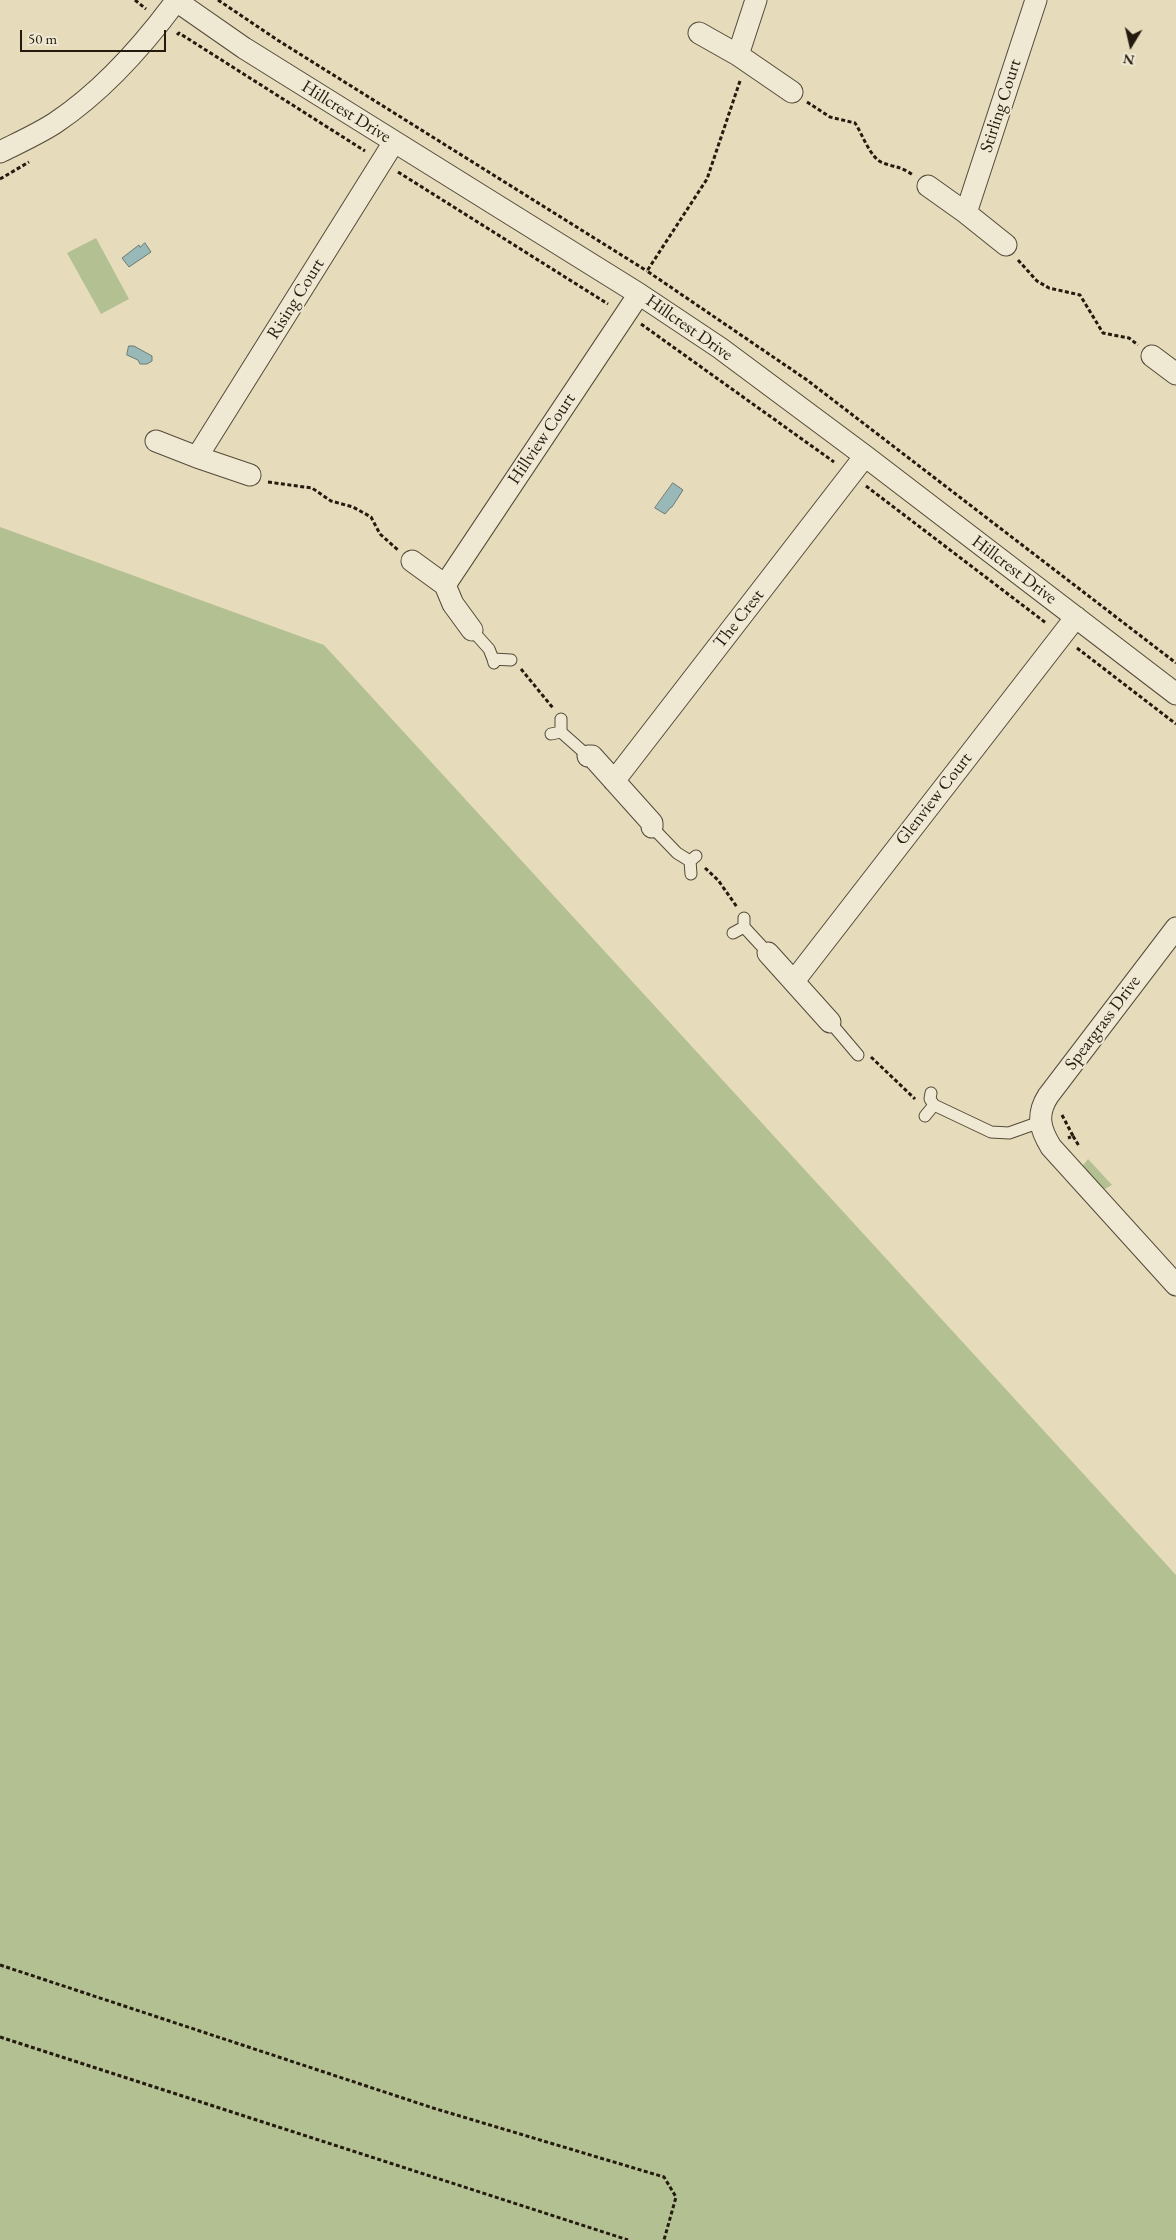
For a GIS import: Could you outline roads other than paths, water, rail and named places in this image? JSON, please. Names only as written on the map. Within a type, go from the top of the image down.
[{"type":"street","points":[[0,152],[54,124],[99,90],[147,39],[176,0]]},
{"type":"street","name":"Hillcrest Drive","points":[[176,0],[244,48],[639,294],[720,348],[865,456],[1176,694]]},
{"type":"street","points":[[742,58],[756,0]]},
{"type":"street","name":"Stirling Court","points":[[966,213],[1036,0]]},
{"type":"street","points":[[699,33],[742,58],[792,92]]},
{"type":"street","name":"Rising Court","points":[[198,457],[387,171],[394,142]]},
{"type":"street","points":[[928,186],[1006,245]]},
{"type":"street","name":"Hillview Court","points":[[445,585],[639,294]]},
{"type":"street","points":[[1152,356],[1176,374]]},
{"type":"street","points":[[156,441],[250,475]]},
{"type":"street","name":"The Crest","points":[[614,781],[839,468],[865,456]]},
{"type":"street","points":[[412,562],[445,585],[453,604],[472,630]]},
{"type":"street","name":"Glenview Court","points":[[794,981],[1076,618]]},
{"type":"street","points":[[588,756],[592,756],[652,823],[652,827]]},
{"type":"street","name":"Speargrass Drive","points":[[1040,1122],[1042,1105],[1048,1096],[1176,928]]},
{"type":"street","points":[[768,953],[830,1022]]},
{"type":"street","points":[[1040,1122],[1044,1135],[1051,1147],[1176,1285]]},
{"type":"lane","points":[[472,630],[489,649],[494,661],[511,660]]},
{"type":"lane","points":[[561,718],[556,733],[588,756]]},
{"type":"lane","points":[[652,827],[677,853],[693,859],[691,874]]},
{"type":"lane","points":[[733,933],[744,923],[768,953]]},
{"type":"lane","points":[[830,1022],[859,1056]]},
{"type":"lane","points":[[930,1093],[930,1110],[998,1133],[1018,1131],[1040,1122]]},
{"type":"water","points":[[145,243],[151,252],[129,267],[122,258],[139,245],[140,247]]},
{"type":"water","points":[[129,346],[134,346],[152,356],[152,361],[147,364],[140,364],[138,360],[127,355]]},
{"type":"water","points":[[673,483],[683,490],[665,514],[655,508]]}]
